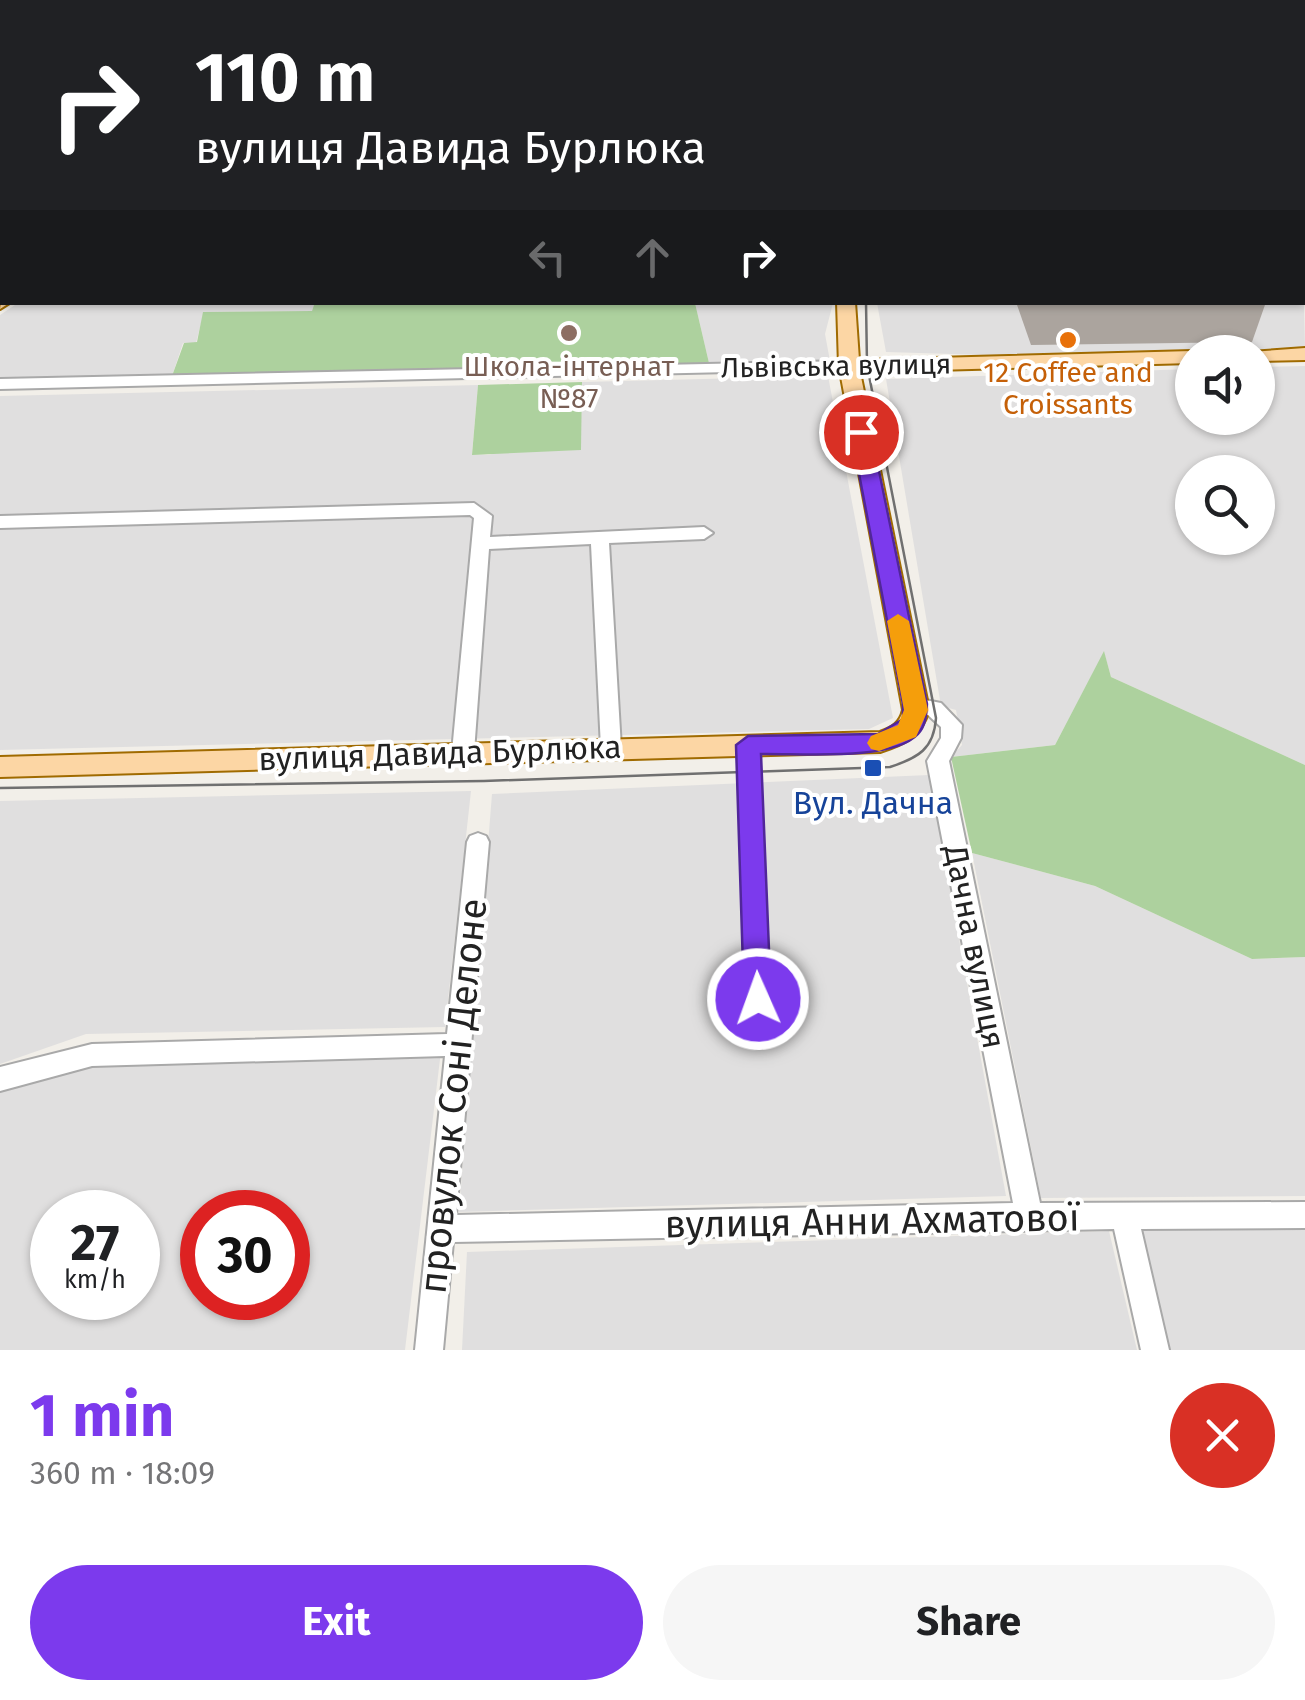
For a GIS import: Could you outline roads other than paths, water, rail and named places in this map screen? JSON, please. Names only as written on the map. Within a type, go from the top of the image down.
[{"type":"main road","points":[[846,305],[848,366],[915,704]]},
{"type":"main road","points":[[1275,355],[1305,354]]},
{"type":"main road","name":"Львівська вулиця","points":[[848,366],[1175,357]]},
{"type":"main road","name":"вулиця Давида Бурлюка","points":[[0,767],[880,742],[908,731],[914,720],[915,704]]},
{"type":"street","name":"Львівська вулиця","points":[[6,384],[848,366]]},
{"type":"street","points":[[0,406],[6,384]]},
{"type":"street","points":[[0,522],[466,507],[483,516],[462,752]]},
{"type":"street","points":[[482,543],[704,533]]},
{"type":"street","points":[[600,538],[611,748]]},
{"type":"street","name":"Дачна вулиця","points":[[915,704],[934,708],[952,725],[951,738],[938,761],[1029,1216]]},
{"type":"street","points":[[748,745],[758,999]]},
{"type":"street","name":"провулок Соні Делоне","points":[[429,1350],[478,842]]},
{"type":"street","points":[[0,1079],[92,1055],[457,1045]]},
{"type":"street","name":"вулиця Анни Ахматової","points":[[439,1229],[1305,1214]]},
{"type":"street","points":[[1125,1216],[1155,1350]]},
{"type":"tram line","points":[[0,788],[484,781],[890,767],[909,760],[928,745],[936,718],[867,365],[866,305]]},
{"type":"place","name":"Школа-інтернат №87","points":[[569,333]]},
{"type":"place","name":"12 Coffee and Croissants","points":[[1068,340]]},
{"type":"place","name":"Вул. Дачна","points":[[873,768]]}]
